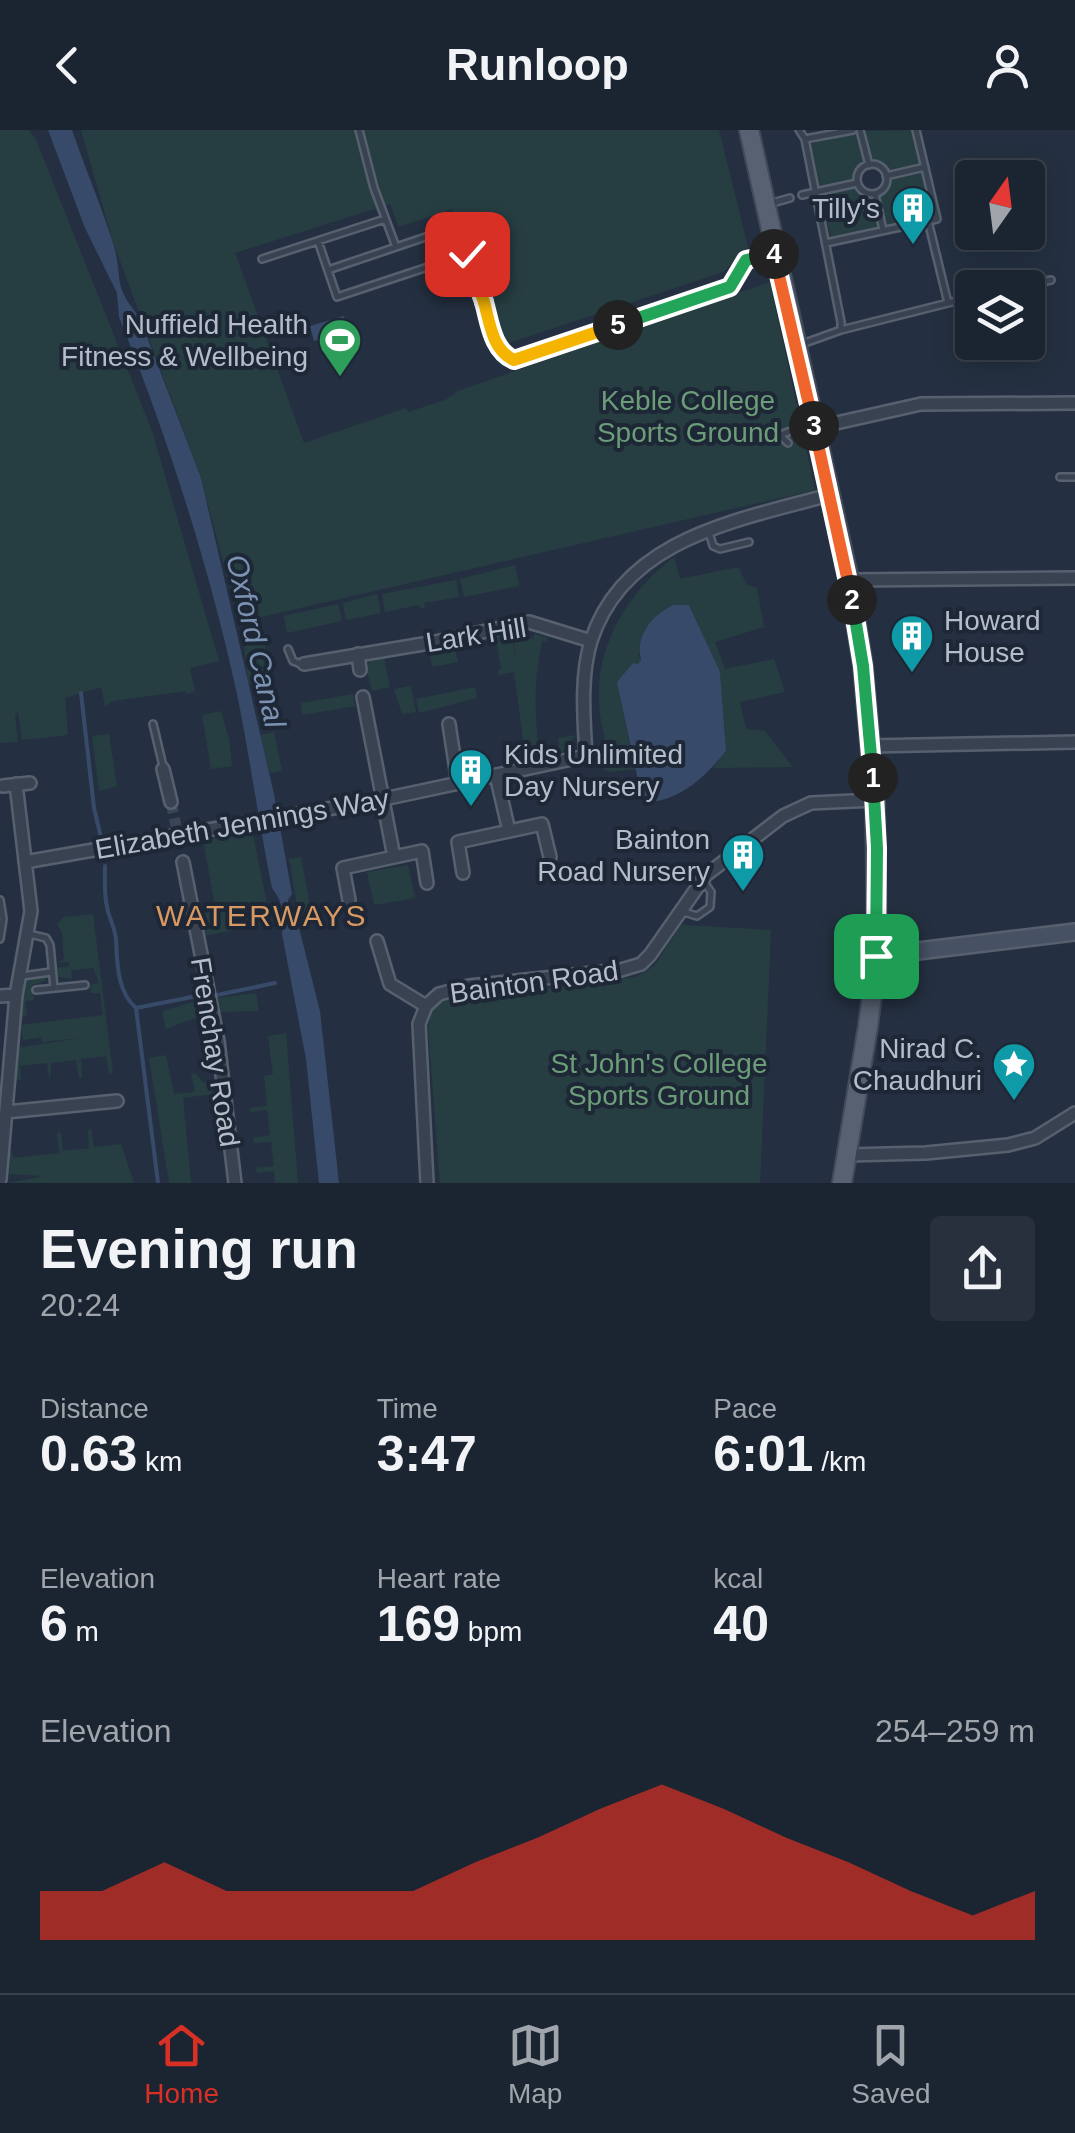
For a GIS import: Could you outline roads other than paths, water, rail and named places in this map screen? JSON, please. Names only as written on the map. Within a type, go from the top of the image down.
[{"type":"main road","points":[[749,130],[811,427],[848,580],[863,666],[875,800],[876,956],[842,1183]]},
{"type":"main road","points":[[876,956],[1075,932]]},
{"type":"street","points":[[811,427],[921,404],[1075,404]]},
{"type":"street","name":"Elizabeth Jennings Way","points":[[25,862],[177,832],[384,799],[586,756],[584,693],[591,641],[612,601],[641,568],[676,543],[709,529],[829,496]]},
{"type":"street","points":[[848,580],[1075,578]]},
{"type":"street","name":"Lark Hill","points":[[304,664],[530,622],[591,641]]},
{"type":"street","points":[[358,654],[360,670]]},
{"type":"street","points":[[363,698],[394,857]]},
{"type":"street","points":[[449,724],[458,783]]},
{"type":"street","points":[[870,746],[1075,742]]},
{"type":"street","points":[[163,769],[170,802]]},
{"type":"street","points":[[496,775],[509,831]]},
{"type":"street","points":[[0,1179],[16,995],[31,911],[9,785],[30,783]]},
{"type":"street","name":"Bainton Road","points":[[427,1183],[419,1024],[426,1006],[439,994],[469,986],[621,970],[641,964],[702,881],[726,857],[811,803],[875,800]]},
{"type":"street","points":[[464,873],[458,842],[542,824],[550,857]]},
{"type":"street","points":[[349,900],[343,868],[422,850],[427,883]]},
{"type":"street","name":"Frenchay Road","points":[[183,862],[218,1041],[234,1183]]},
{"type":"street","points":[[377,941],[390,984],[426,1006]]},
{"type":"street","points":[[0,996],[16,995]]},
{"type":"street","points":[[6,1112],[118,1101]]},
{"type":"street","points":[[847,1155],[1008,1145],[1035,1138],[1075,1113]]},
{"type":"lane","points":[[359,130],[396,247]]},
{"type":"lane","points":[[799,130],[805,140],[816,192],[841,330]]},
{"type":"lane","points":[[805,140],[853,130]]},
{"type":"lane","points":[[860,130],[868,165]]},
{"type":"lane","points":[[826,243],[937,219],[916,130]]},
{"type":"lane","points":[[868,165],[881,167],[886,176],[885,186],[875,194],[862,191],[857,183],[858,172],[868,165]]},
{"type":"lane","points":[[886,176],[925,167]]},
{"type":"lane","points":[[802,195],[857,183]]},
{"type":"lane","points":[[875,194],[883,231]]},
{"type":"lane","points":[[766,205],[790,198]]},
{"type":"lane","points":[[262,259],[385,220]]},
{"type":"lane","points":[[928,221],[948,303]]},
{"type":"lane","points":[[328,270],[449,229],[467,254],[497,346],[504,356],[514,360],[730,287],[746,260],[776,253]]},
{"type":"lane","points":[[318,241],[337,297],[467,254]]},
{"type":"lane","points":[[1045,281],[1050,280]]},
{"type":"lane","points":[[796,345],[955,301]]},
{"type":"lane","points":[[788,443],[780,435],[811,427]]},
{"type":"lane","points":[[1060,477],[1075,477]]},
{"type":"lane","points":[[709,529],[713,546],[749,542]]},
{"type":"lane","name":"Lark Hill","points":[[288,648],[293,660],[304,664]]},
{"type":"lane","points":[[153,724],[163,769]]},
{"type":"lane","points":[[681,910],[697,916],[710,907],[711,892],[702,881]]},
{"type":"lane","points":[[0,900],[0,939]]},
{"type":"lane","points":[[29,934],[46,938],[54,988]]},
{"type":"lane","points":[[20,976],[52,972]]},
{"type":"lane","points":[[36,990],[85,985]]},
{"type":"water","points":[[48,130],[72,130],[113,243],[121,288],[139,316],[201,478],[274,794],[292,894],[288,900],[289,913],[298,924],[320,1011],[339,1183],[319,1183],[306,1059],[282,934],[282,910],[272,888],[237,694],[214,598],[170,456],[119,317],[117,293],[85,228]]},
{"type":"water","points":[[344,316],[348,331],[314,341],[310,326]]},
{"type":"water","points":[[674,605],[689,605],[720,672],[726,751],[694,784],[674,796],[652,802],[643,797],[639,785],[617,682],[633,663],[641,660],[641,642],[647,626]]},
{"type":"waterway","points":[[81,693],[94,808],[103,846]]},
{"type":"waterway","points":[[105,866],[106,902],[115,935],[119,976],[125,994],[136,1008]]},
{"type":"waterway","points":[[217,995],[275,983]]},
{"type":"waterway","points":[[158,1183],[136,1008],[197,996]]},
{"type":"tunnel","points":[[171,802],[176,826]]},
{"type":"place","name":"Tilly's","points":[[913,246]]},
{"type":"place","name":"Nuffield Health Fitness & Wellbeing","points":[[340,378]]},
{"type":"place","name":"Howard House","points":[[912,674]]},
{"type":"place","name":"Kids Unlimited Day Nursery","points":[[471,808]]},
{"type":"place","name":"Bainton Road Nursery","points":[[743,893]]},
{"type":"place","name":"Nirad C. Chaudhuri","points":[[1014,1102]]},
{"type":"district","name":"WATERWAYS","points":[[262,915]]},
{"type":"park label","name":"Keble College Sports Ground","points":[[688,416]]},
{"type":"park label","name":"St John's College Sports Ground","points":[[659,1079]]},
{"type":"water label","name":"Oxford Canal","points":[[256,641]]}]
